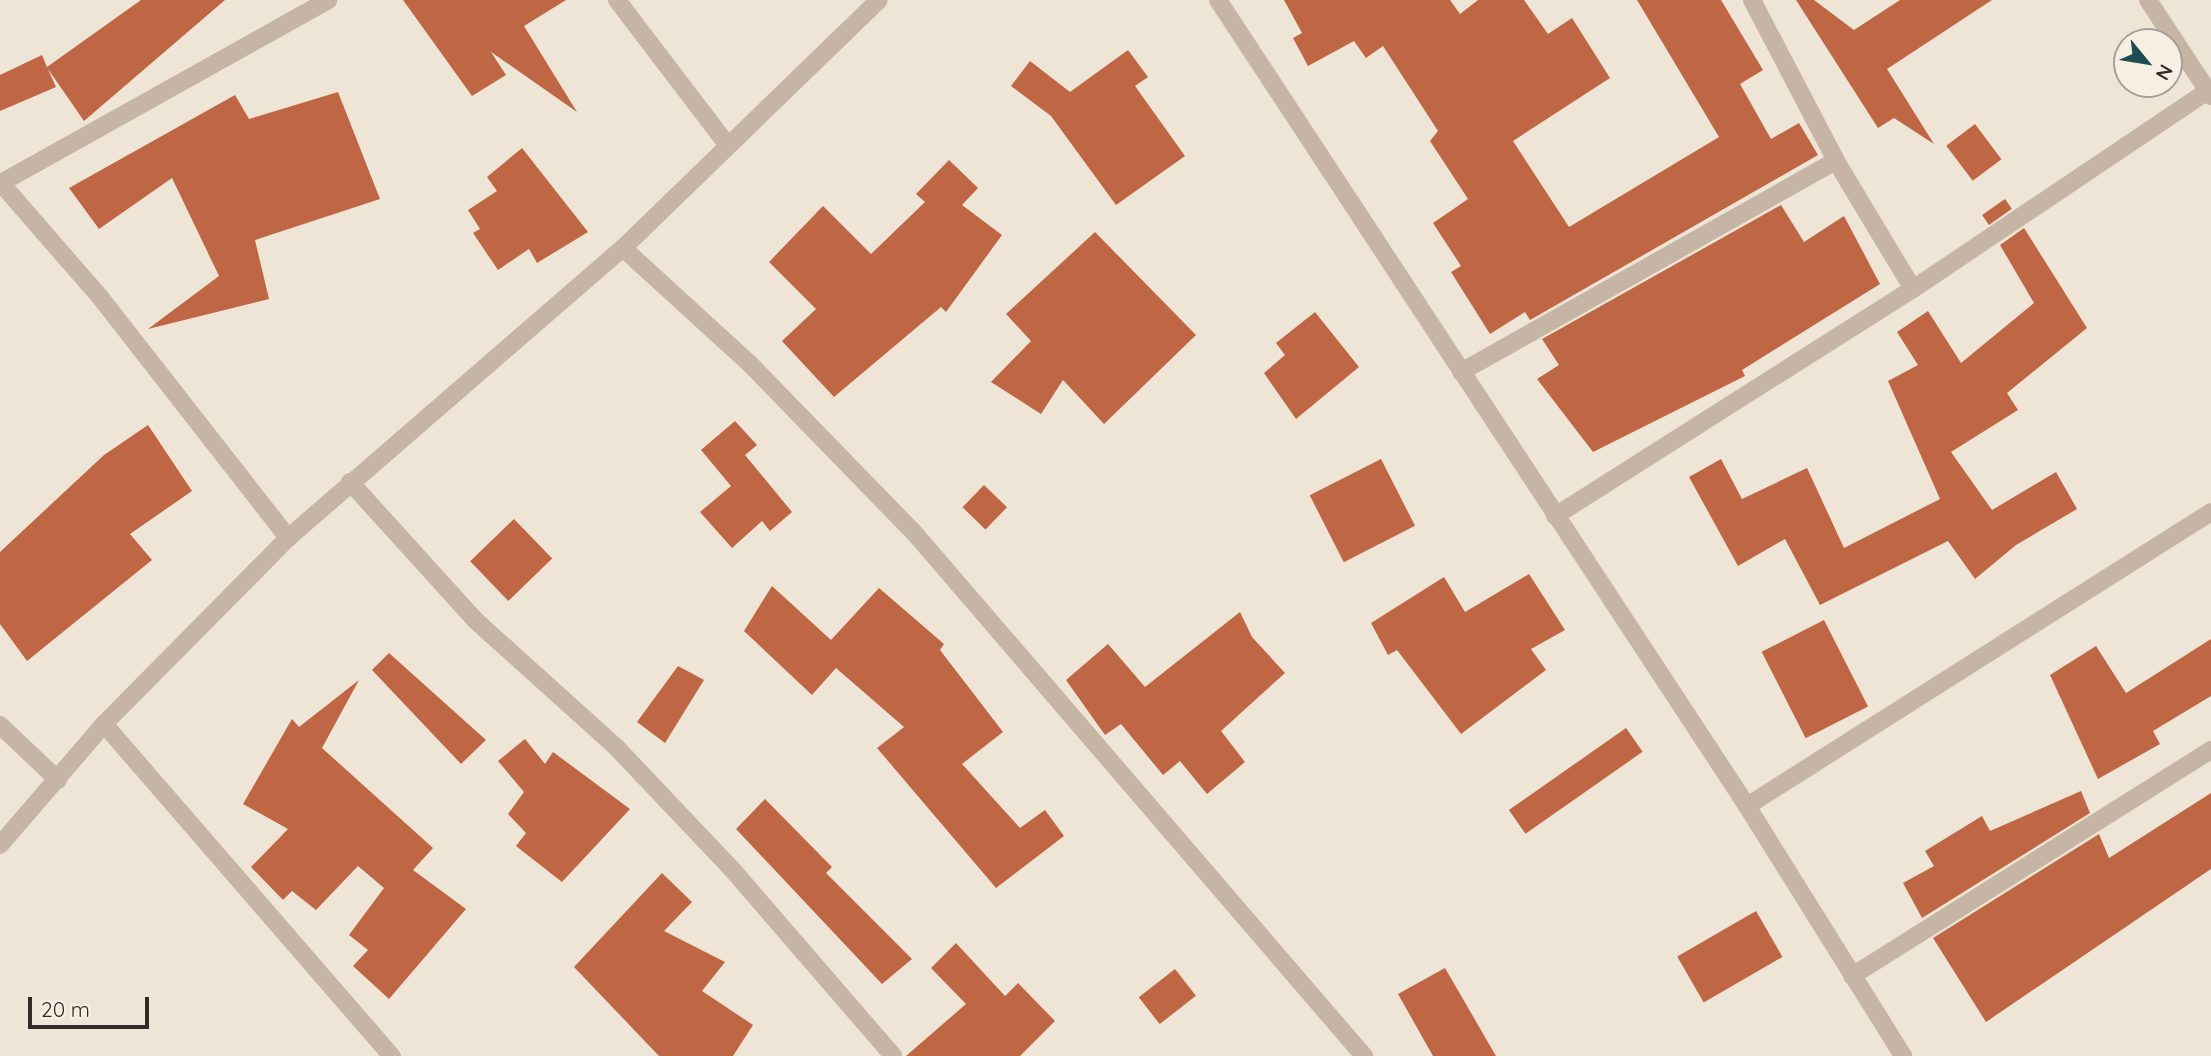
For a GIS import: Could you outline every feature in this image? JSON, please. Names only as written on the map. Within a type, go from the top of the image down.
[{"type":"street","points":[[288,538],[100,297],[0,183],[328,0]]},
{"type":"street","points":[[617,0],[725,142]]},
{"type":"street","points":[[0,845],[104,724],[288,538],[622,248],[725,142],[879,0]]},
{"type":"street","points":[[1218,0],[1747,806],[1903,1056]]},
{"type":"street","points":[[1752,0],[1836,161],[1913,289]]},
{"type":"street","points":[[1555,516],[1913,289],[2210,92],[2147,0]]},
{"type":"street","points":[[1461,372],[1836,161]]},
{"type":"street","points":[[622,248],[749,363],[917,536],[1364,1056]]},
{"type":"street","points":[[350,482],[475,620],[616,747],[731,868],[893,1056]]},
{"type":"street","points":[[1747,806],[2211,513]]},
{"type":"street","points":[[104,724],[392,1056]]},
{"type":"street","points":[[0,726],[58,780]]},
{"type":"street","points":[[1852,976],[2211,750]]},
{"type":"building","points":[[141,0],[225,0],[84,121],[48,69],[56,87],[0,111],[0,75],[42,55],[47,67]]},
{"type":"building","points":[[403,0],[566,0],[524,26],[577,112],[491,52],[506,75],[472,96]]},
{"type":"building","points":[[1284,0],[1450,0],[1460,14],[1478,0],[1524,0],[1548,34],[1572,18],[1610,78],[1513,141],[1569,227],[1719,137],[1637,0],[1721,0],[1763,70],[1740,84],[1771,139],[1799,123],[1818,155],[1530,320],[1525,312],[1490,334],[1451,272],[1461,266],[1433,223],[1468,199],[1430,141],[1438,131],[1383,46],[1366,58],[1354,41],[1308,66],[1293,38],[1302,33]]},
{"type":"building","points":[[1796,0],[1814,0],[1854,30],[1900,0],[1992,0],[1887,69],[1934,144],[1894,118],[1878,128]]},
{"type":"building","points":[[1128,50],[1148,77],[1135,86],[1185,156],[1116,205],[1051,116],[1011,86],[1030,61],[1070,92]]},
{"type":"building","points":[[338,92],[380,199],[255,240],[269,299],[148,329],[219,276],[172,178],[99,229],[69,188],[235,95],[249,119]]},
{"type":"building","points":[[1975,124],[2001,159],[1973,181],[1946,146]]},
{"type":"building","points":[[522,148],[588,232],[537,263],[529,249],[498,270],[473,233],[480,229],[468,210],[497,191],[487,177]]},
{"type":"building","points":[[949,160],[978,188],[962,205],[1002,235],[946,312],[941,307],[834,397],[782,341],[816,309],[769,262],[823,206],[871,254],[925,202],[916,194]]},
{"type":"building","points":[[2005,199],[2012,209],[1989,225],[1982,215]]},
{"type":"building","points":[[1781,205],[1804,242],[1844,216],[1880,284],[1742,370],[1745,376],[1593,452],[1537,379],[1559,365],[1542,339]]},
{"type":"building","points":[[2024,228],[2087,328],[2007,393],[2018,410],[1951,452],[1992,510],[2056,472],[2077,509],[2016,545],[1975,579],[1948,541],[1820,605],[1785,539],[1738,566],[1689,477],[1721,459],[1742,499],[1807,468],[1844,548],[1940,499],[1888,381],[1918,365],[1897,332],[1928,311],[1961,363],[2034,303],[2000,245]]},
{"type":"building","points":[[1095,232],[1196,335],[1104,424],[1063,380],[1041,414],[991,382],[1031,341],[1006,314]]},
{"type":"building","points":[[1315,312],[1359,367],[1296,419],[1264,373],[1285,355],[1276,343]]},
{"type":"building","points":[[735,421],[757,445],[745,455],[792,512],[770,531],[762,521],[732,548],[700,512],[731,486],[701,450]]},
{"type":"building","points":[[148,425],[192,491],[130,534],[152,560],[27,661],[0,624],[0,552],[104,455]]},
{"type":"building","points":[[1381,459],[1415,526],[1344,562],[1310,495]]},
{"type":"building","points":[[984,485],[1007,507],[985,530],[962,507]]},
{"type":"building","points":[[514,519],[552,559],[508,601],[470,561]]},
{"type":"building","points":[[1529,574],[1565,630],[1531,649],[1546,670],[1461,734],[1397,650],[1388,655],[1371,623],[1444,577],[1465,612]]},
{"type":"building","points":[[772,586],[831,640],[879,588],[944,644],[940,650],[1003,732],[962,764],[1020,828],[1045,810],[1064,836],[996,888],[877,748],[904,727],[836,668],[812,695],[744,631]]},
{"type":"building","points":[[1240,612],[1252,637],[1285,673],[1221,731],[1245,762],[1207,794],[1180,761],[1163,775],[1121,724],[1105,735],[1066,680],[1108,644],[1145,687]]},
{"type":"building","points":[[1824,620],[1868,706],[1806,738],[1762,652]]},
{"type":"building","points":[[2211,639],[2211,696],[2153,731],[2160,744],[2098,779],[2050,675],[2096,646],[2126,693]]},
{"type":"building","points":[[389,653],[486,740],[461,764],[372,670]]},
{"type":"building","points":[[678,666],[704,680],[665,743],[637,722]]},
{"type":"building","points":[[359,680],[322,748],[433,848],[413,870],[466,909],[389,999],[353,966],[368,950],[349,935],[384,888],[358,866],[316,910],[292,891],[283,900],[251,867],[288,829],[243,804],[292,719],[299,727]]},
{"type":"building","points":[[1626,728],[1643,752],[1525,834],[1509,810]]},
{"type":"building","points":[[525,739],[545,764],[553,752],[630,809],[562,882],[516,846],[526,833],[508,814],[524,792],[498,761]]},
{"type":"building","points":[[2081,791],[2090,813],[1922,918],[1903,883],[1934,866],[1925,851],[1982,816],[1990,831]]},
{"type":"building","points":[[2211,793],[2211,869],[1986,1022],[1933,938],[2099,834],[2109,858]]},
{"type":"building","points":[[765,799],[832,867],[826,873],[912,959],[882,984],[736,829]]},
{"type":"building","points":[[662,873],[692,902],[664,931],[725,962],[702,991],[753,1025],[733,1056],[659,1056],[574,967]]},
{"type":"building","points":[[1756,911],[1782,957],[1704,1002],[1677,956]]},
{"type":"building","points":[[956,943],[1005,996],[1018,983],[1055,1021],[1020,1056],[906,1056],[966,1004],[931,968]]},
{"type":"building","points":[[1445,968],[1496,1056],[1433,1056],[1398,994]]},
{"type":"building","points":[[1175,969],[1196,996],[1160,1024],[1139,997]]}]
